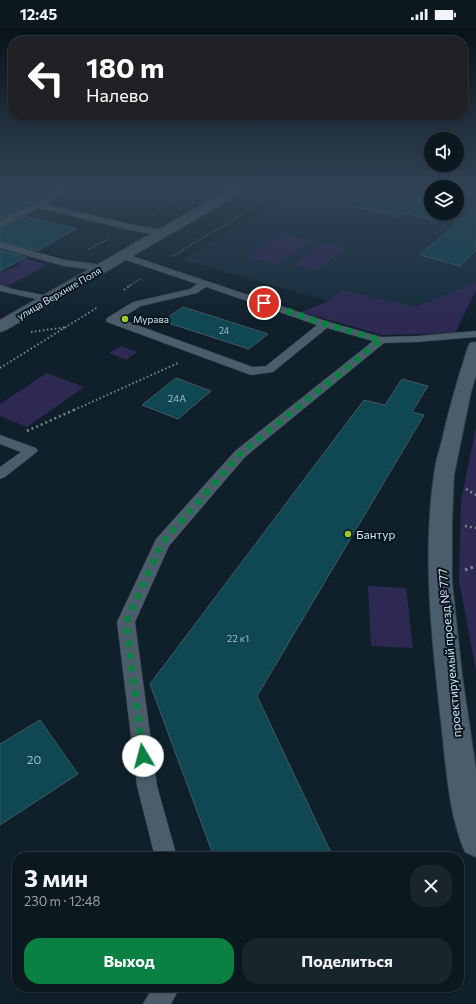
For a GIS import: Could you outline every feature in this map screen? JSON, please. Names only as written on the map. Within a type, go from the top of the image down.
[{"type":"street","name":"улица Верхние Поля","points":[[0,327],[162,233]]},
{"type":"street","name":"проектируемый проезд № 777","points":[[476,347],[462,392],[444,475],[440,522],[440,582],[449,674],[463,785],[476,841]]},
{"type":"lane","points":[[0,245],[64,263],[103,268]]},
{"type":"lane","points":[[122,256],[325,324],[381,340],[417,339],[476,334]]},
{"type":"lane","points":[[205,284],[193,291],[137,304],[110,320],[203,352],[252,371],[268,369],[325,324]]},
{"type":"lane","points":[[0,288],[10,292],[49,299]]},
{"type":"lane","points":[[165,852],[147,786],[126,622],[162,543],[240,454],[381,340]]},
{"type":"lane","points":[[0,474],[31,451],[3,440]]},
{"type":"lane","points":[[156,1004],[164,992]]},
{"type":"path","points":[[24,333],[69,326]]},
{"type":"path","points":[[3,440],[203,352]]},
{"type":"shaded area","points":[[227,233],[476,233],[476,281],[467,286],[415,307],[343,290],[328,301],[182,260]]},
{"type":"shaded area","points":[[281,233],[311,240],[277,265],[246,257]]},
{"type":"shaded area","points":[[323,242],[346,248],[316,271],[293,265]]},
{"type":"shaded area","points":[[0,251],[47,265],[6,287],[0,285],[0,272],[18,266],[20,262],[0,256]]},
{"type":"shaded area","points":[[476,281],[476,290],[455,333],[382,335],[302,312],[328,301],[343,290],[415,307]]},
{"type":"shaded area","points":[[121,346],[137,352],[126,360],[109,353]]},
{"type":"shaded area","points":[[47,373],[84,387],[27,427],[0,416],[0,404]]},
{"type":"shaded area","points":[[476,427],[476,671],[459,581],[461,501]]},
{"type":"shaded area","points":[[368,586],[406,588],[413,648],[371,646]]},
{"type":"building","points":[[0,233],[70,233],[37,251],[0,241]]},
{"type":"building","points":[[446,233],[476,233],[476,250],[460,266],[420,255]]},
{"type":"building","points":[[0,250],[26,257],[0,271]]},
{"type":"building","points":[[183,307],[268,334],[249,349],[162,321]]},
{"type":"building","points":[[176,378],[211,391],[178,419],[142,405]]},
{"type":"building","points":[[402,379],[428,386],[412,412],[424,415],[257,696],[331,852],[212,852],[150,684],[364,400],[385,405]]},
{"type":"building","points":[[40,720],[78,774],[0,825],[0,744]]},
{"type":"place","name":"Мурава","points":[[125,319]]},
{"type":"place","name":"Бантур","points":[[348,534]]},
{"type":"route","points":[[143,756],[126,622],[162,543],[240,454],[381,340],[325,324],[264,303]]}]
